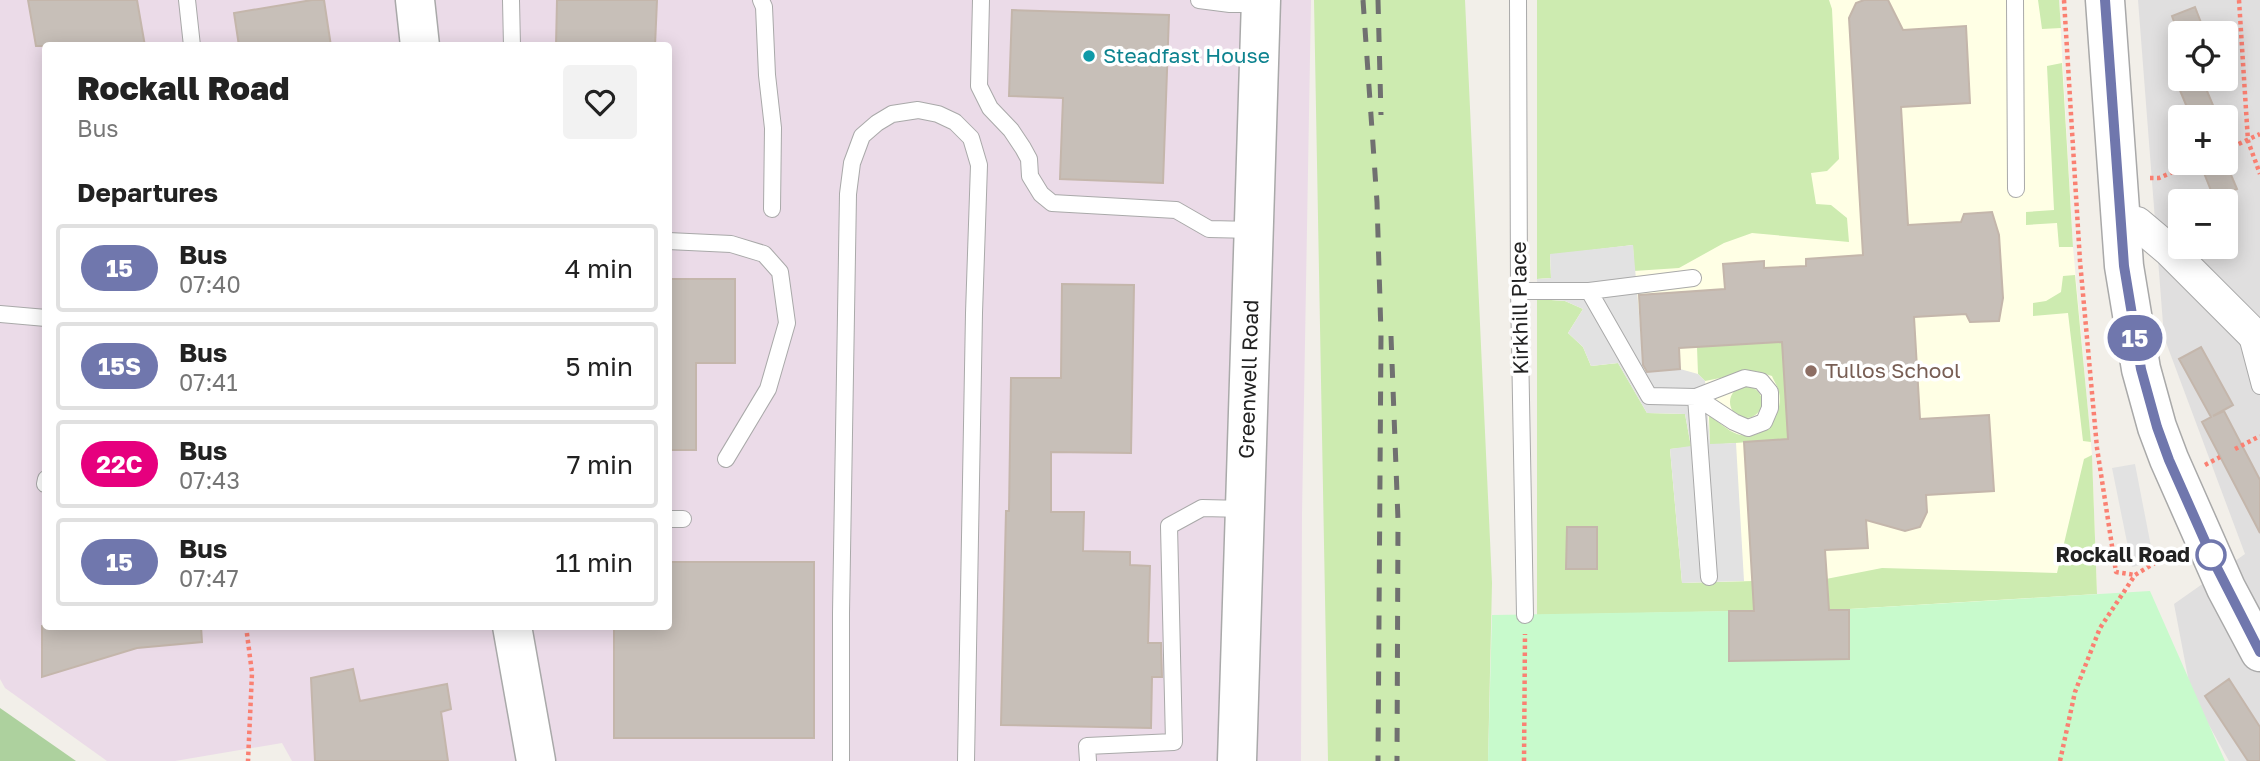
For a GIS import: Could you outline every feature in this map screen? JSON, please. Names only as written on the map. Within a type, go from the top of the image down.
[{"type":"street","points":[[415,0],[420,42]]},
{"type":"street","points":[[2105,0],[2124,266],[2141,369],[2157,427],[2226,588],[2260,652]]},
{"type":"street","name":"Greenwell Road","points":[[1237,761],[1261,2]]},
{"type":"street","points":[[2120,220],[2137,223],[2169,250],[2252,335]]},
{"type":"street","points":[[513,630],[536,761]]},
{"type":"lane","points":[[187,0],[192,42]]},
{"type":"lane","points":[[511,0],[512,42]]},
{"type":"lane","points":[[761,0],[764,7],[767,75],[774,128],[772,209]]},
{"type":"lane","points":[[981,0],[979,86],[990,108],[1011,130],[1023,148],[1029,159],[1030,176],[1041,194],[1052,203],[1176,209],[1209,229],[1254,230]]},
{"type":"lane","points":[[1199,0],[1230,4],[1261,2]]},
{"type":"lane","name":"Kirkhill Place","points":[[1518,0],[1519,291],[1525,615]]},
{"type":"lane","points":[[2015,0],[2016,189]]},
{"type":"lane","points":[[841,761],[841,613],[850,173],[862,135],[892,114],[918,110],[938,114],[955,122],[971,138],[979,165],[966,761]]},
{"type":"lane","points":[[672,242],[731,244],[764,254],[779,272],[787,323],[768,389],[726,459]]},
{"type":"lane","points":[[1519,291],[1589,291],[1693,278]]},
{"type":"lane","points":[[1589,291],[1649,396],[1696,397],[1709,577]]},
{"type":"lane","points":[[0,314],[42,318]]},
{"type":"lane","points":[[2252,335],[2260,386]]},
{"type":"lane","points":[[1088,761],[1087,746],[1174,742],[1169,526],[1202,508],[1245,509]]},
{"type":"path","points":[[2064,0],[2080,261],[2097,448],[2116,572],[2135,575]]},
{"type":"path","points":[[2239,0],[2248,141],[2260,174]]},
{"type":"path","points":[[2238,145],[2260,134]]},
{"type":"path","points":[[2118,180],[2159,178],[2168,174]]},
{"type":"path","points":[[2235,449],[2260,436]]},
{"type":"path","points":[[2060,761],[2075,692],[2100,628],[2135,575],[2202,534]]},
{"type":"path","points":[[1524,761],[1525,615]]},
{"type":"path","points":[[246,630],[252,674],[248,761]]},
{"type":"shaded area","points":[[0,0],[1311,0],[1302,514],[1301,761],[292,761],[282,743],[175,761],[107,761],[5,688],[0,679]]},
{"type":"shaded area","name":"Tullos School","points":[[1537,0],[2059,0],[2073,247],[2092,455],[2097,594],[1849,610],[1849,659],[1729,661],[1728,611],[1537,615]]},
{"type":"shaded area","points":[[2138,0],[2260,0],[2260,761],[2229,761],[2191,693],[2174,604],[2245,554],[2164,337]]},
{"type":"shaded area","points":[[1633,245],[1644,371],[1680,369],[1698,374],[1705,381],[1710,444],[1736,443],[1744,581],[1682,583],[1670,449],[1691,446],[1685,414],[1647,413],[1618,363],[1591,366],[1583,347],[1568,333],[1583,309],[1565,301],[1537,299],[1537,279],[1551,278],[1550,254]]},
{"type":"shaded area","points":[[2135,464],[2154,562],[2132,567],[2112,468]]},
{"type":"green space","points":[[1314,0],[1465,0],[1492,583],[1488,761],[1328,761]]},
{"type":"green space","points":[[1537,0],[1829,0],[1832,9],[1839,159],[1827,171],[1811,173],[1816,204],[1831,205],[1847,218],[1849,242],[1752,233],[1724,243],[1679,268],[1634,271],[1633,245],[1550,255],[1551,278],[1537,279]]},
{"type":"green space","points":[[2038,0],[2059,0],[2061,28],[2042,29]]},
{"type":"green space","points":[[2062,63],[2073,247],[2059,247],[2057,223],[2026,225],[2026,212],[2054,210],[2047,66]]},
{"type":"green space","points":[[2075,275],[2091,442],[2083,441],[2068,313],[2033,316],[2033,303],[2046,301],[2061,292],[2063,276]]},
{"type":"green space","points":[[1537,299],[1565,301],[1583,309],[1568,333],[1583,347],[1591,366],[1618,363],[1647,413],[1685,414],[1691,447],[1670,449],[1682,583],[1826,579],[1882,568],[2057,573],[2084,459],[2092,455],[2097,594],[1849,609],[1537,615]]},
{"type":"green space","points":[[1870,337],[1783,360],[1788,439],[1710,445],[1709,416],[1737,434],[1755,435],[1763,431],[1775,418],[1780,401],[1779,392],[1772,376],[1755,371],[1705,381],[1698,374],[1697,347]]},
{"type":"green space","points":[[1746,386],[1757,391],[1762,402],[1757,413],[1746,418],[1735,413],[1730,402],[1735,391]]},
{"type":"green space","points":[[2150,591],[2225,761],[1488,761],[1492,615],[1729,611],[1729,661],[1849,659],[1849,609]]},
{"type":"green space","points":[[0,708],[76,761],[0,761]]},
{"type":"building","points":[[28,0],[137,0],[144,42],[42,42],[42,46],[36,46]]},
{"type":"building","points":[[324,0],[330,42],[238,42],[234,13]]},
{"type":"building","points":[[557,0],[657,0],[655,42],[556,42]]},
{"type":"building","points":[[1864,0],[1888,0],[1903,30],[1966,26],[1970,103],[1901,107],[1908,225],[1961,222],[1964,214],[1992,212],[1999,235],[2003,298],[1999,321],[1970,322],[1966,314],[1914,317],[1920,419],[1989,415],[1994,491],[1926,495],[1927,512],[1920,527],[1905,531],[1866,520],[1868,548],[1825,550],[1829,610],[1849,610],[1849,659],[1729,661],[1729,611],[1754,611],[1744,442],[1788,439],[1782,342],[1679,348],[1680,369],[1647,372],[1643,365],[1639,295],[1725,289],[1723,264],[1764,261],[1764,268],[1806,266],[1806,259],[1863,255],[1849,18],[1856,3]]},
{"type":"building","points":[[2195,7],[2200,21],[2174,21],[2172,16]]},
{"type":"building","name":"Steadfast House","points":[[1012,10],[1169,15],[1163,183],[1060,179],[1063,98],[1009,96]]},
{"type":"building","points":[[2180,91],[2207,91],[2213,105],[2186,105]]},
{"type":"building","points":[[2205,175],[2231,175],[2237,189],[2210,189]]},
{"type":"building","points":[[672,279],[735,279],[735,363],[696,363],[696,450],[672,450]]},
{"type":"building","points":[[1062,284],[1134,285],[1131,453],[1051,452],[1051,512],[1084,512],[1083,551],[1130,552],[1130,565],[1150,566],[1148,643],[1161,643],[1162,677],[1152,677],[1151,728],[1001,725],[1011,378],[1061,378]]},
{"type":"building","points":[[2201,347],[2233,405],[2213,416],[2224,411],[2260,480],[2260,533],[2202,422],[2211,417],[2179,359]]},
{"type":"building","points":[[1567,527],[1597,527],[1597,569],[1566,569]]},
{"type":"building","points":[[672,562],[814,562],[814,738],[614,738],[614,630],[672,630]]},
{"type":"building","points":[[42,630],[201,630],[202,642],[137,648],[42,677]]},
{"type":"building","points":[[353,669],[360,701],[447,684],[451,709],[441,712],[448,761],[315,761],[311,678]]},
{"type":"building","points":[[2229,679],[2260,727],[2260,761],[2248,761],[2205,696]]},
{"type":"railway","points":[[1363,0],[1377,202],[1381,334],[1378,761]]},
{"type":"railway","points":[[1378,0],[1381,115]]},
{"type":"railway","points":[[1391,336],[1398,520],[1397,761]]},
{"type":"bus line","name":"15","points":[[2105,0],[2124,266],[2141,369],[2169,460],[2216,566],[2260,652]]},
{"type":"place","name":"Steadfast House","points":[[1089,56]]},
{"type":"place","name":"Tullos School","points":[[1811,371]]},
{"type":"place","name":"Rockall Road","points":[[2211,555]]}]
